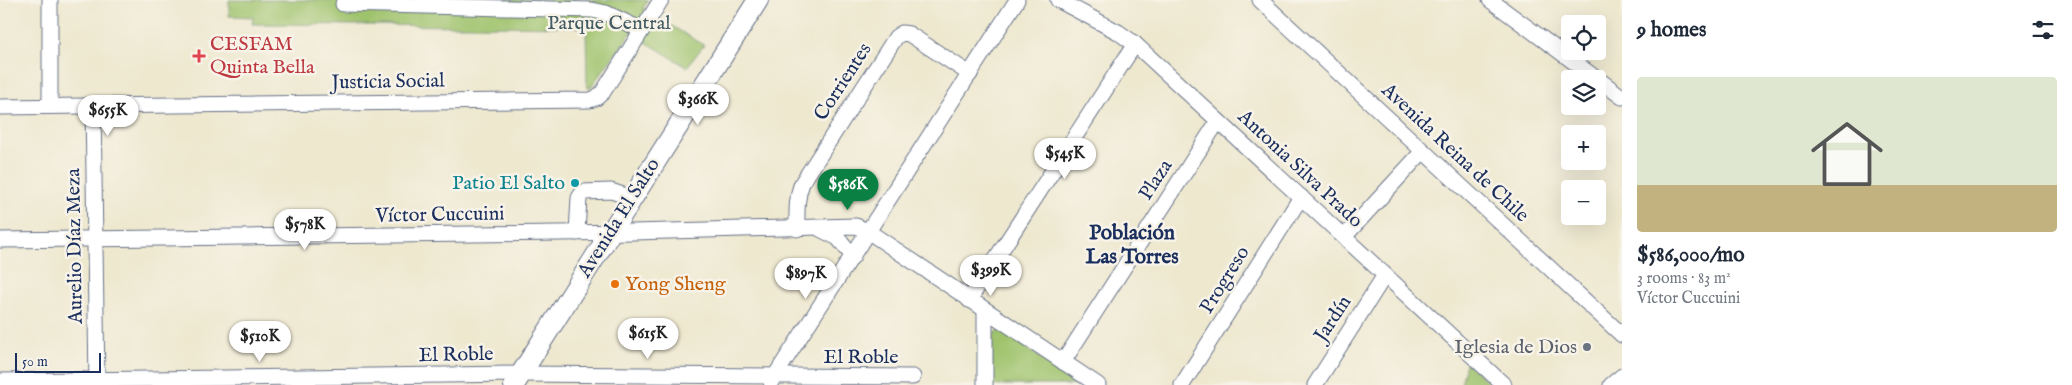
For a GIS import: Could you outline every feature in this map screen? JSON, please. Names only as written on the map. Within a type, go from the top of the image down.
[{"type":"main road","name":"Avenida El Salto","points":[[517,380],[758,0]]},
{"type":"street","points":[[50,0],[50,106]]},
{"type":"street","points":[[343,4],[592,10],[606,13],[642,30],[661,0]]},
{"type":"street","points":[[772,381],[1017,0]]},
{"type":"street","name":"Antonia Silva Prado","points":[[1058,0],[1118,32],[1135,44],[1504,385]]},
{"type":"street","name":"Avenida Reina de Chile","points":[[1260,0],[1622,335]]},
{"type":"street","points":[[1490,0],[1585,70]]},
{"type":"street","name":"Justicia Social","points":[[0,107],[577,100],[596,98],[603,92],[642,30]]},
{"type":"street","name":"Corrientes","points":[[798,229],[797,202],[798,192],[802,183],[896,37],[902,33],[909,34],[970,74]]},
{"type":"street","points":[[969,300],[1135,44]]},
{"type":"street","points":[[1606,85],[1622,97]]},
{"type":"street","name":"Aurelio Díaz Meza","points":[[93,106],[97,382]]},
{"type":"street","name":"Plaza","points":[[1063,362],[1218,121]]},
{"type":"street","points":[[1344,237],[1423,151]]},
{"type":"street","points":[[577,233],[579,198],[583,192],[611,191],[632,198]]},
{"type":"street","name":"Progreso","points":[[1182,385],[1301,197]]},
{"type":"street","name":"Víctor Cuccuini","points":[[0,240],[820,229],[848,226],[862,228],[869,232],[1098,385]]},
{"type":"street","points":[[820,229],[838,238],[853,256]]},
{"type":"street","name":"Jardín","points":[[1315,385],[1385,275]]},
{"type":"street","points":[[985,311],[985,385]]},
{"type":"street","points":[[1611,385],[1622,376]]},
{"type":"street","name":"El Roble","points":[[0,381],[772,381],[913,377]]},
{"type":"green space","name":"Parque Central","points":[[229,0],[648,0],[643,9],[704,45],[687,67],[631,33],[590,88],[587,87],[586,27],[252,24],[253,17],[229,16]]},
{"type":"green space","points":[[998,331],[1004,332],[1078,385],[995,385],[992,383],[992,335]]},
{"type":"green space","points":[[1466,363],[1492,385],[1461,385]]},
{"type":"place","name":"CESFAM Quinta Bella","points":[[199,56]]},
{"type":"place","name":"Patio El Salto","points":[[575,183]]},
{"type":"place","name":"Yong Sheng","points":[[615,284]]},
{"type":"place","name":"Iglesia de Dios","points":[[1587,347]]},
{"type":"district","name":"Población Las Torres","points":[[1132,245]]}]
